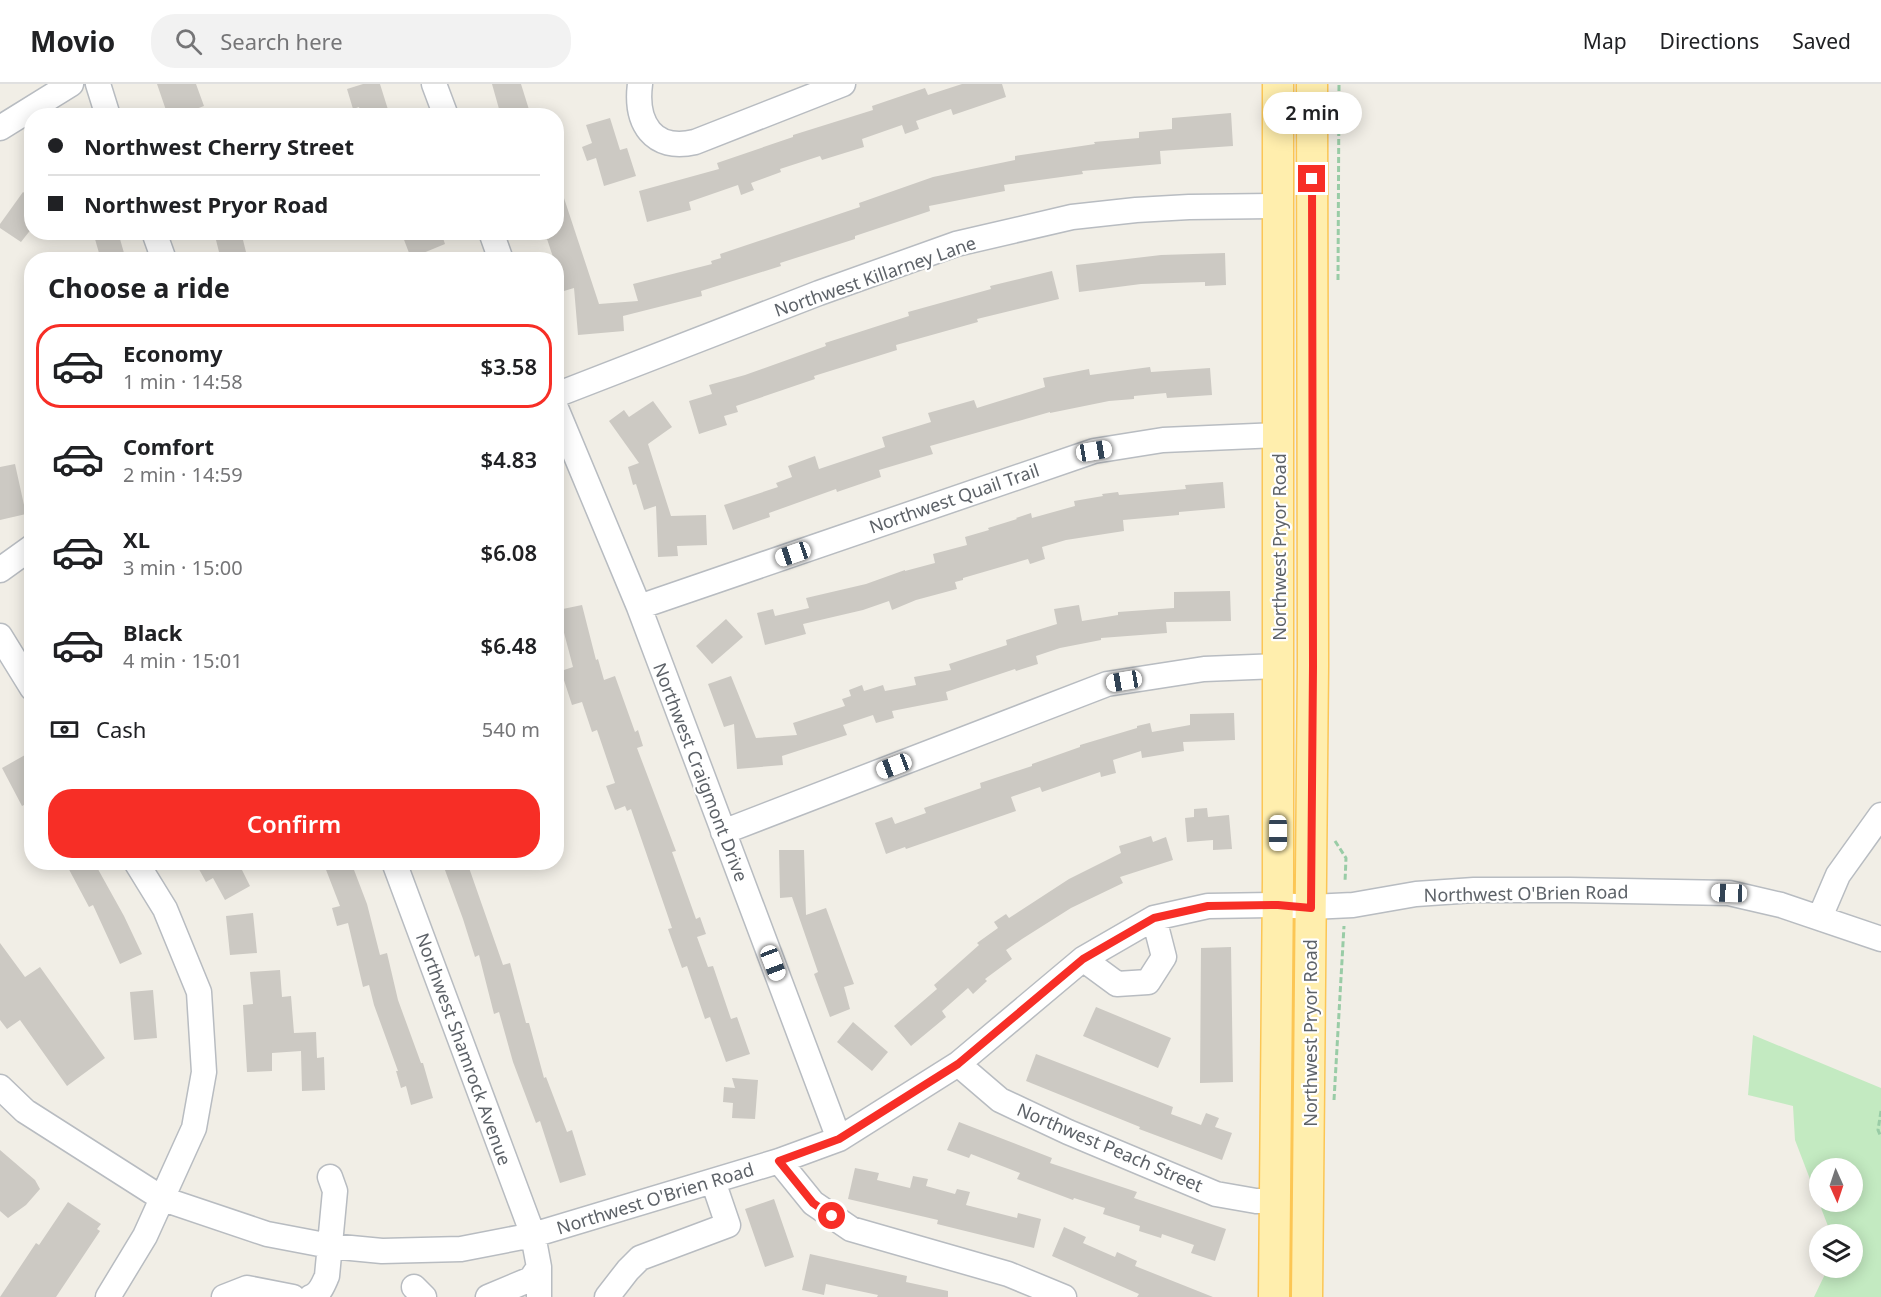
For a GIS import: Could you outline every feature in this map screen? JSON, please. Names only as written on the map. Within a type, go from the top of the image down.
[{"type":"main road","name":"Northwest Pryor Road","points":[[1274,1297],[1278,905],[1278,84]]},
{"type":"main road","name":"Northwest Pryor Road","points":[[1307,1297],[1313,666],[1312,84]]},
{"type":"street","points":[[32,108],[71,84]]},
{"type":"street","points":[[98,84],[106,108]]},
{"type":"street","points":[[434,84],[443,108]]},
{"type":"street","points":[[640,84],[638,99],[640,115],[649,132],[661,140],[680,146],[843,84]]},
{"type":"street","points":[[0,128],[24,113]]},
{"type":"street","name":"Northwest Killarney Lane","points":[[564,392],[819,293],[956,244],[1072,217],[1189,207],[1278,206]]},
{"type":"street","name":"Northwest Craigmont Drive","points":[[564,427],[639,607],[839,1139]]},
{"type":"street","name":"Northwest Quail Trail","points":[[639,607],[1094,451],[1162,440],[1279,435]]},
{"type":"street","points":[[0,570],[24,553]]},
{"type":"street","points":[[0,636],[24,675]]},
{"type":"street","points":[[723,832],[1107,684],[1204,669],[1278,666]]},
{"type":"street","points":[[1821,917],[1838,875],[1881,815]]},
{"type":"street","points":[[108,1297],[145,1236],[195,1128],[204,1072],[199,992],[165,909],[141,870]]},
{"type":"street","name":"Northwest Shamrock Avenue","points":[[397,870],[533,1235],[539,1268],[539,1297]]},
{"type":"street","name":"Northwest O'Brien Road","points":[[0,1087],[25,1111],[163,1199],[267,1234],[330,1246],[382,1251],[461,1249],[533,1235],[779,1161],[839,1139],[958,1064],[1083,959],[1154,918],[1208,906],[1278,905],[1311,908],[1353,905],[1416,894],[1474,891],[1729,893],[1821,917],[1881,939]]},
{"type":"street","points":[[1083,959],[1117,984],[1148,982],[1164,957],[1154,918]]},
{"type":"street","name":"Northwest Peach Street","points":[[958,1064],[1000,1100],[1068,1132],[1216,1194],[1256,1201],[1274,1201]]},
{"type":"street","points":[[779,1161],[813,1203],[851,1229],[1008,1274],[1064,1297]]},
{"type":"street","points":[[310,1297],[322,1288],[327,1276],[335,1191],[330,1177]]},
{"type":"street","points":[[607,1297],[640,1258],[728,1225],[713,1181]]},
{"type":"street","points":[[488,1297],[531,1279],[539,1268]]},
{"type":"street","points":[[224,1297],[247,1288],[293,1297]]},
{"type":"path","points":[[1334,1101],[1344,926]]},
{"type":"path","points":[[1881,1112],[1878,1130],[1881,1137]]},
{"type":"green space","points":[[1753,1035],[1881,1088],[1881,1297],[1814,1297],[1823,1278],[1863,1278],[1863,1224],[1827,1224],[1823,1212],[1863,1212],[1863,1158],[1809,1158],[1809,1177],[1795,1140],[1793,1106],[1748,1095]]},
{"type":"building","points":[[157,84],[196,84],[204,106],[165,108]]},
{"type":"building","points":[[363,84],[380,84],[388,108],[353,108],[347,89]]},
{"type":"building","points":[[492,84],[521,84],[528,108],[499,108]]},
{"type":"building","points":[[962,84],[1002,84],[1006,97],[953,115],[951,109],[916,121],[919,129],[905,134],[902,125],[862,139],[864,147],[822,160],[820,156],[780,169],[781,172],[751,183],[754,190],[741,195],[738,185],[689,202],[691,210],[647,222],[639,191],[719,169],[717,163],[793,137],[793,135],[873,110],[872,106],[925,88],[928,95]]},
{"type":"building","points":[[1231,113],[1233,146],[1160,151],[1161,164],[1082,171],[1083,174],[1004,185],[1005,191],[929,206],[930,211],[855,236],[855,239],[780,263],[781,266],[701,291],[702,296],[623,316],[624,331],[578,335],[574,288],[564,291],[564,252],[551,252],[547,240],[564,240],[564,198],[599,304],[638,301],[633,284],[712,264],[711,261],[721,258],[720,254],[860,207],[859,203],[933,177],[1015,160],[1015,156],[1095,144],[1094,142],[1139,138],[1139,132],[1172,129],[1172,118]]},
{"type":"building","points":[[610,118],[620,150],[627,148],[636,176],[604,186],[596,158],[587,161],[582,147],[592,143],[586,125]]},
{"type":"building","points":[[24,193],[24,238],[21,242],[0,228],[0,224]]},
{"type":"building","points":[[95,240],[120,240],[124,252],[99,252]]},
{"type":"building","points":[[216,240],[243,240],[246,252],[219,252]]},
{"type":"building","points":[[404,240],[444,240],[445,244],[426,252],[409,252]]},
{"type":"building","points":[[1225,253],[1226,285],[1205,286],[1205,282],[1141,284],[1079,292],[1076,265],[1161,255]]},
{"type":"building","points":[[1052,271],[1059,299],[977,319],[978,322],[896,345],[897,350],[814,376],[815,379],[736,406],[738,412],[724,416],[727,425],[699,434],[689,401],[712,394],[709,385],[745,375],[826,346],[825,343],[909,316],[908,312],[991,289],[990,286]]},
{"type":"building","points":[[1150,367],[1151,372],[1210,368],[1212,395],[1167,398],[1166,393],[1134,396],[1134,399],[1109,401],[1050,412],[930,446],[933,454],[879,470],[881,477],[837,492],[836,489],[769,513],[770,517],[733,530],[724,505],[778,487],[776,483],[792,477],[788,466],[815,456],[819,469],[885,447],[882,437],[931,422],[928,413],[974,400],[977,408],[1045,387],[1043,378],[1089,369],[1090,375]]},
{"type":"building","points":[[653,401],[672,427],[648,444],[671,516],[706,515],[707,545],[677,546],[678,556],[658,557],[656,506],[644,510],[628,467],[639,463],[609,421],[624,410],[629,417]]},
{"type":"building","points":[[15,464],[24,514],[0,520],[0,467]]},
{"type":"building","points":[[1223,482],[1225,508],[1123,520],[1124,531],[1066,540],[1042,547],[1045,559],[1030,564],[1028,559],[963,578],[955,582],[957,589],[916,600],[892,610],[889,601],[863,610],[803,624],[806,634],[765,645],[757,613],[773,609],[775,616],[809,608],[806,598],[866,584],[905,570],[935,563],[933,554],[967,545],[965,537],[989,530],[988,528],[1016,518],[1031,513],[1032,518],[1075,506],[1074,501],[1103,496],[1102,494],[1118,492],[1119,495],[1186,489],[1185,485]]},
{"type":"building","points":[[1230,591],[1231,621],[1166,622],[1167,633],[1101,638],[1101,640],[1060,648],[1036,656],[1038,664],[1016,671],[1015,669],[946,692],[948,700],[892,711],[894,718],[876,723],[873,715],[843,725],[847,735],[782,756],[783,765],[737,769],[734,724],[724,727],[708,684],[731,676],[756,738],[797,735],[793,723],[845,706],[842,699],[851,696],[849,690],[862,685],[864,691],[883,685],[885,691],[916,685],[914,677],[951,670],[949,664],[1007,645],[1006,640],[1057,624],[1054,609],[1079,605],[1082,621],[1118,615],[1118,612],[1174,608],[1174,592]]},
{"type":"building","points":[[582,605],[596,660],[598,659],[604,680],[615,676],[635,732],[638,730],[643,746],[637,748],[676,851],[672,852],[696,919],[700,917],[706,934],[697,937],[708,967],[713,966],[731,1019],[737,1017],[750,1054],[726,1062],[710,1017],[705,1019],[687,966],[682,968],[668,929],[672,928],[631,809],[627,811],[625,806],[615,810],[606,786],[615,783],[597,730],[592,732],[582,702],[572,705],[564,680],[564,670],[573,667],[564,633],[564,609]]},
{"type":"building","points":[[726,619],[743,637],[712,664],[696,646]]},
{"type":"building","points":[[1234,713],[1235,740],[1183,742],[1184,751],[1142,758],[1141,751],[1113,760],[1116,773],[1101,777],[1100,772],[1042,792],[1040,787],[1011,797],[1016,811],[886,854],[875,823],[892,817],[895,824],[926,813],[924,808],[981,788],[980,783],[1032,766],[1032,764],[1080,747],[1080,745],[1137,728],[1137,726],[1150,723],[1152,732],[1190,725],[1190,714]]},
{"type":"building","points":[[24,756],[24,805],[22,806],[2,768]]},
{"type":"building","points":[[1207,808],[1208,817],[1229,815],[1232,849],[1213,850],[1213,840],[1187,842],[1185,818],[1194,817],[1194,809]]},
{"type":"building","points":[[1151,836],[1153,842],[1166,837],[1173,860],[1120,877],[1123,883],[1071,908],[1006,950],[1012,959],[985,979],[987,981],[973,994],[968,988],[942,1011],[946,1017],[911,1046],[894,1026],[937,989],[934,985],[979,945],[977,943],[998,928],[994,922],[1006,914],[1009,918],[1069,879],[1121,853],[1119,846]]},
{"type":"building","points":[[779,850],[804,850],[806,915],[826,908],[854,984],[844,987],[850,1009],[830,1017],[814,974],[818,972],[792,897],[780,898]]},
{"type":"building","points":[[69,870],[98,870],[142,954],[120,964],[93,905],[89,907]]},
{"type":"building","points":[[199,870],[242,870],[250,886],[225,900],[213,878],[206,882]]},
{"type":"building","points":[[326,870],[354,870],[367,904],[380,955],[387,953],[398,1000],[421,1063],[423,1063],[433,1098],[411,1105],[406,1086],[401,1088],[396,1071],[398,1071],[369,985],[363,987],[348,923],[337,926],[332,908],[340,906]]},
{"type":"building","points":[[445,870],[470,870],[503,965],[510,963],[544,1078],[546,1077],[567,1132],[572,1130],[586,1175],[560,1183],[540,1121],[536,1123],[513,1062],[499,1012],[494,1014],[479,955],[475,957]]},
{"type":"building","points":[[253,913],[257,953],[230,955],[226,916]]},
{"type":"building","points":[[0,943],[25,977],[40,967],[105,1058],[67,1086],[20,1020],[7,1029],[0,1020]]},
{"type":"building","points":[[1231,947],[1233,1082],[1200,1083],[1201,948]]},
{"type":"building","points":[[280,970],[282,997],[291,996],[294,1033],[316,1032],[317,1058],[324,1057],[325,1090],[302,1091],[301,1051],[272,1053],[272,1071],[247,1072],[243,1005],[253,1004],[250,972]]},
{"type":"building","points":[[153,990],[157,1038],[134,1040],[130,992]]},
{"type":"building","points":[[1096,1007],[1171,1038],[1158,1068],[1083,1036]]},
{"type":"building","points":[[853,1022],[888,1052],[872,1071],[837,1042]]},
{"type":"building","points":[[1036,1054],[1173,1107],[1171,1114],[1201,1125],[1206,1113],[1219,1118],[1215,1127],[1232,1133],[1222,1160],[1139,1129],[1140,1127],[1026,1081]]},
{"type":"building","points":[[732,1078],[758,1080],[755,1119],[732,1118],[733,1103],[723,1102],[724,1087],[735,1088]]},
{"type":"building","points":[[959,1122],[1052,1158],[1050,1163],[1137,1192],[1134,1198],[1226,1229],[1215,1261],[1191,1253],[1194,1245],[1162,1234],[1161,1238],[1139,1231],[1140,1226],[1103,1214],[1105,1208],[1074,1198],[1073,1200],[1017,1179],[1020,1173],[971,1154],[969,1158],[947,1150]]},
{"type":"building","points":[[0,1150],[35,1180],[40,1189],[26,1205],[8,1218],[0,1211]]},
{"type":"building","points":[[855,1168],[879,1173],[877,1180],[910,1188],[913,1176],[928,1179],[926,1186],[955,1194],[957,1189],[970,1192],[966,1205],[1017,1218],[1018,1213],[1041,1219],[1034,1248],[937,1224],[938,1220],[848,1199]]},
{"type":"building","points":[[774,1199],[794,1257],[765,1267],[745,1209]]},
{"type":"building","points":[[68,1202],[101,1224],[97,1229],[100,1231],[56,1297],[0,1297],[36,1243],[39,1245]]},
{"type":"building","points":[[1064,1227],[1086,1237],[1083,1243],[1115,1257],[1117,1252],[1137,1261],[1135,1266],[1213,1297],[1137,1297],[1139,1294],[1052,1256]]},
{"type":"building","points":[[810,1254],[907,1276],[906,1282],[948,1291],[948,1297],[877,1297],[878,1295],[826,1284],[824,1295],[802,1290]]},
{"type":"route","points":[[832,1216],[813,1203],[779,1161],[839,1139],[958,1064],[1083,959],[1154,918],[1208,906],[1278,905],[1311,908],[1312,179]]}]
